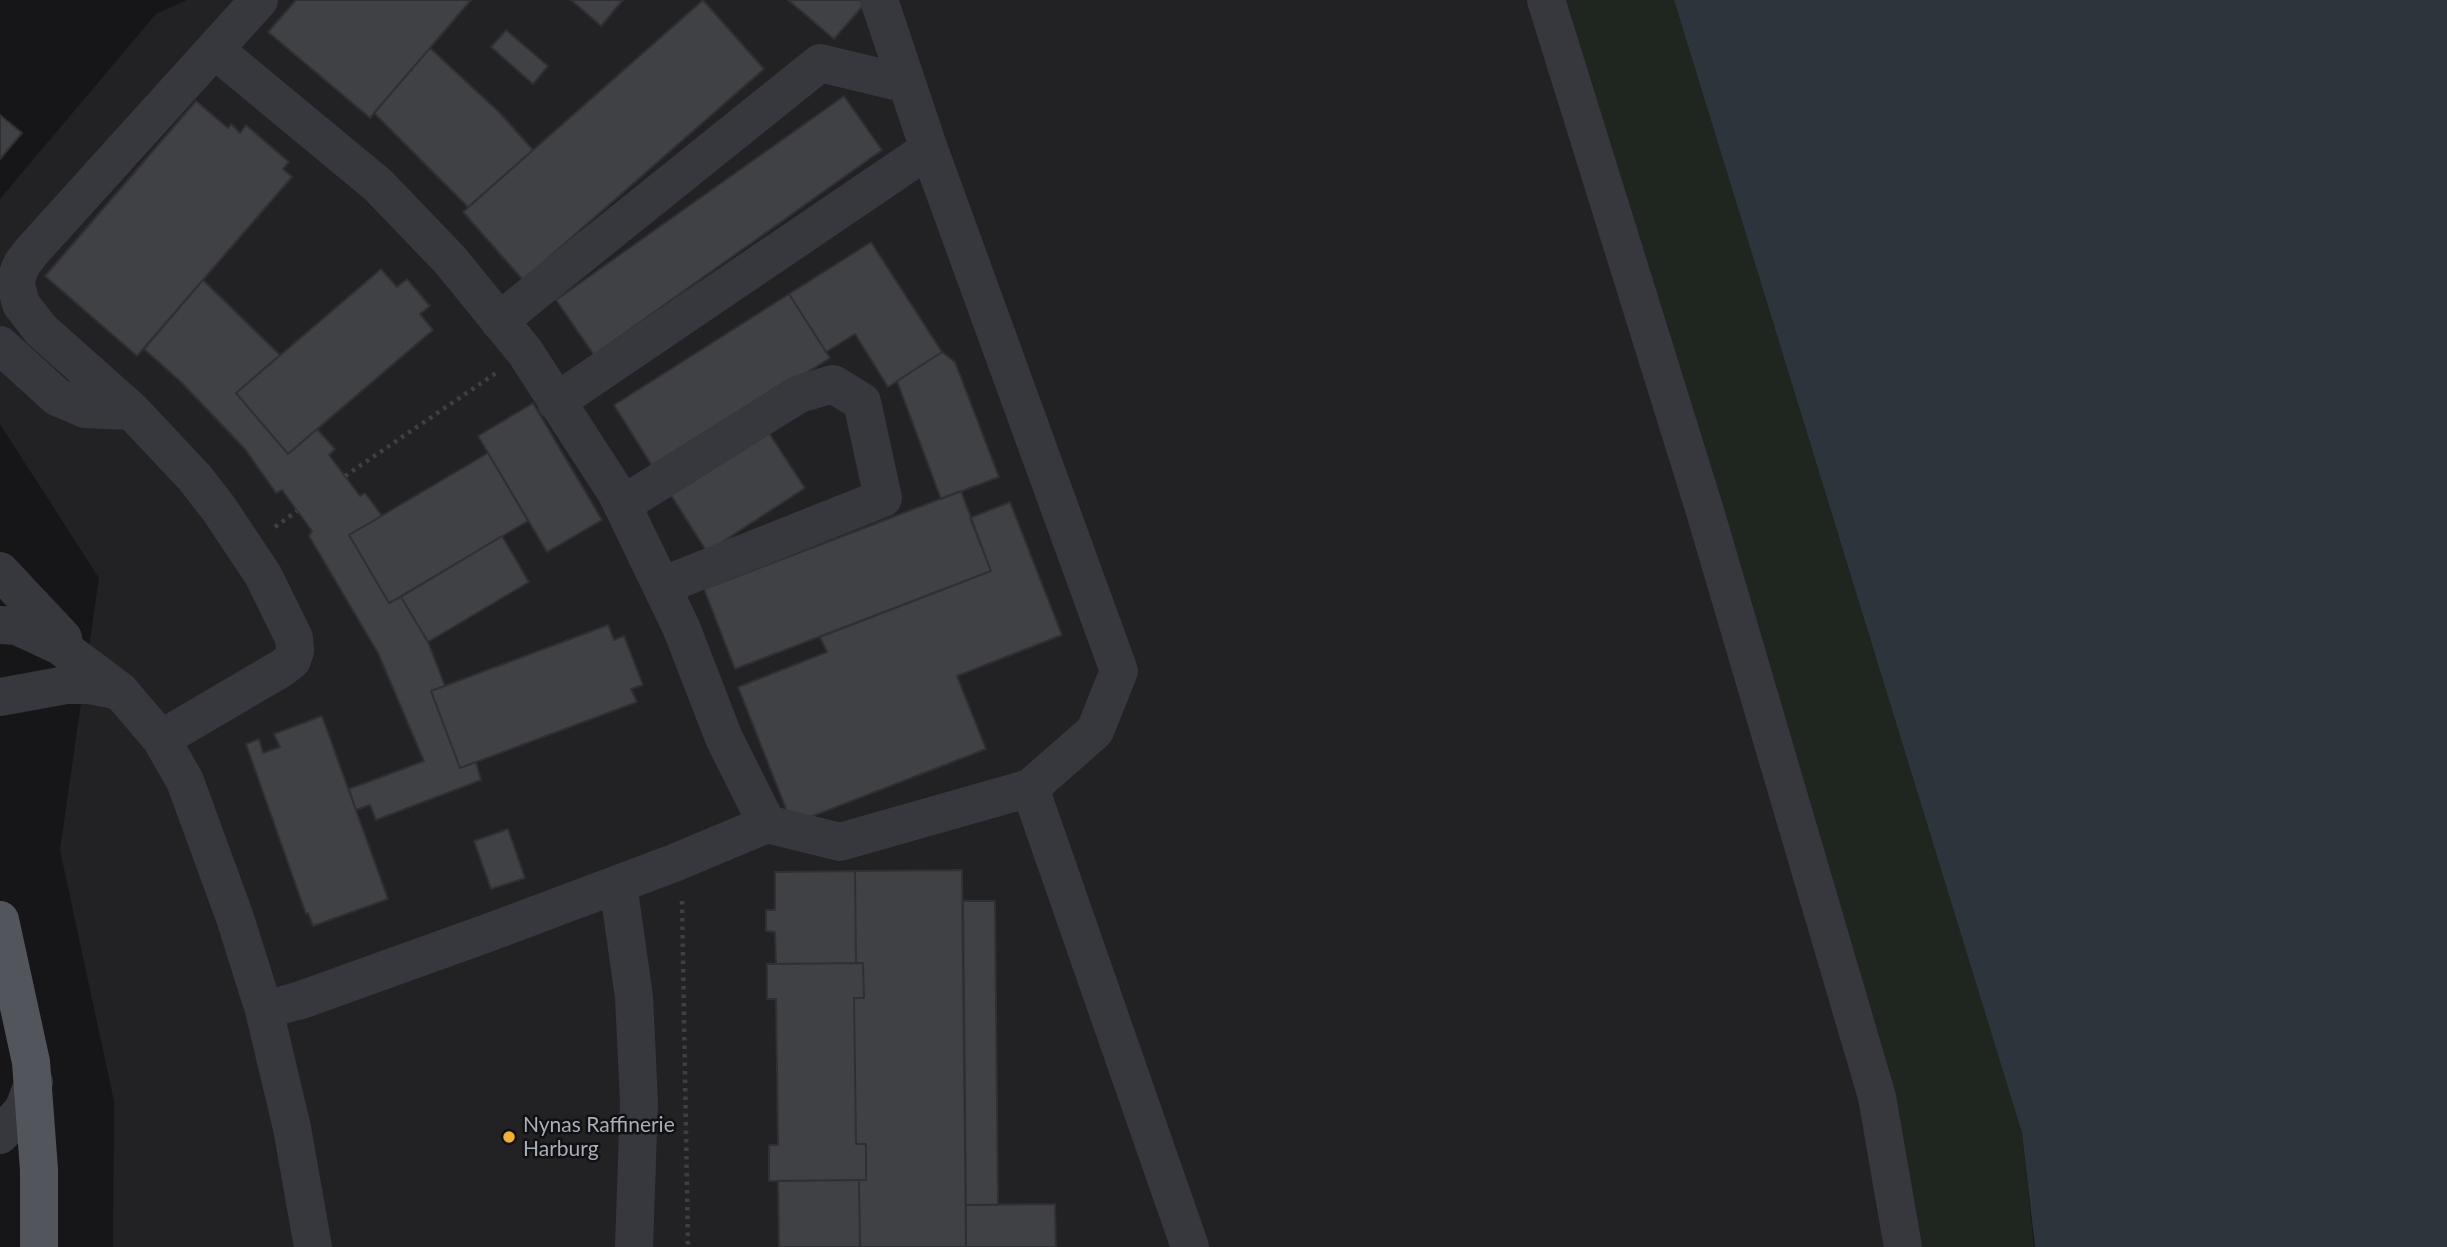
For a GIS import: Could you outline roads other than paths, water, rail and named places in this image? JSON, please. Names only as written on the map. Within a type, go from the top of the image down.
[{"type":"main road","points":[[2,940],[34,1082],[39,1170],[39,1247]]},
{"type":"street","points":[[161,738],[292,660],[295,651],[288,621],[247,549],[195,478],[132,411],[58,347],[30,318],[17,295],[17,274],[32,251],[260,0]]},
{"type":"street","points":[[264,1010],[301,1000],[618,884],[767,824],[840,842],[1030,789],[1095,731],[1119,671],[929,149],[879,0]]},
{"type":"street","points":[[1546,0],[1704,508],[1877,1097],[1903,1247]]},
{"type":"street","points":[[215,50],[378,186],[450,260],[525,352],[622,505],[662,586],[724,738],[767,824]]},
{"type":"street","points":[[499,321],[820,63],[907,84]]},
{"type":"street","points":[[556,402],[929,149]]},
{"type":"street","points":[[0,345],[58,397],[85,409],[132,411]]},
{"type":"street","points":[[622,505],[800,394],[833,384],[862,402],[883,498],[662,586]]},
{"type":"street","points":[[0,571],[88,666]]},
{"type":"street","points":[[0,625],[17,626],[40,635],[88,666],[120,691],[161,738],[195,805],[264,1010],[292,1128],[313,1247]]},
{"type":"street","points":[[0,697],[66,685],[90,685],[120,691]]},
{"type":"street","points":[[1030,789],[1190,1247]]},
{"type":"street","points":[[618,884],[634,997],[639,1101],[634,1247]]},
{"type":"street","points":[[34,1082],[23,1110],[0,1137],[39,1170]]},
{"type":"place","name":"Nynas Raffinerie Harburg","points":[[509,1137]]}]
